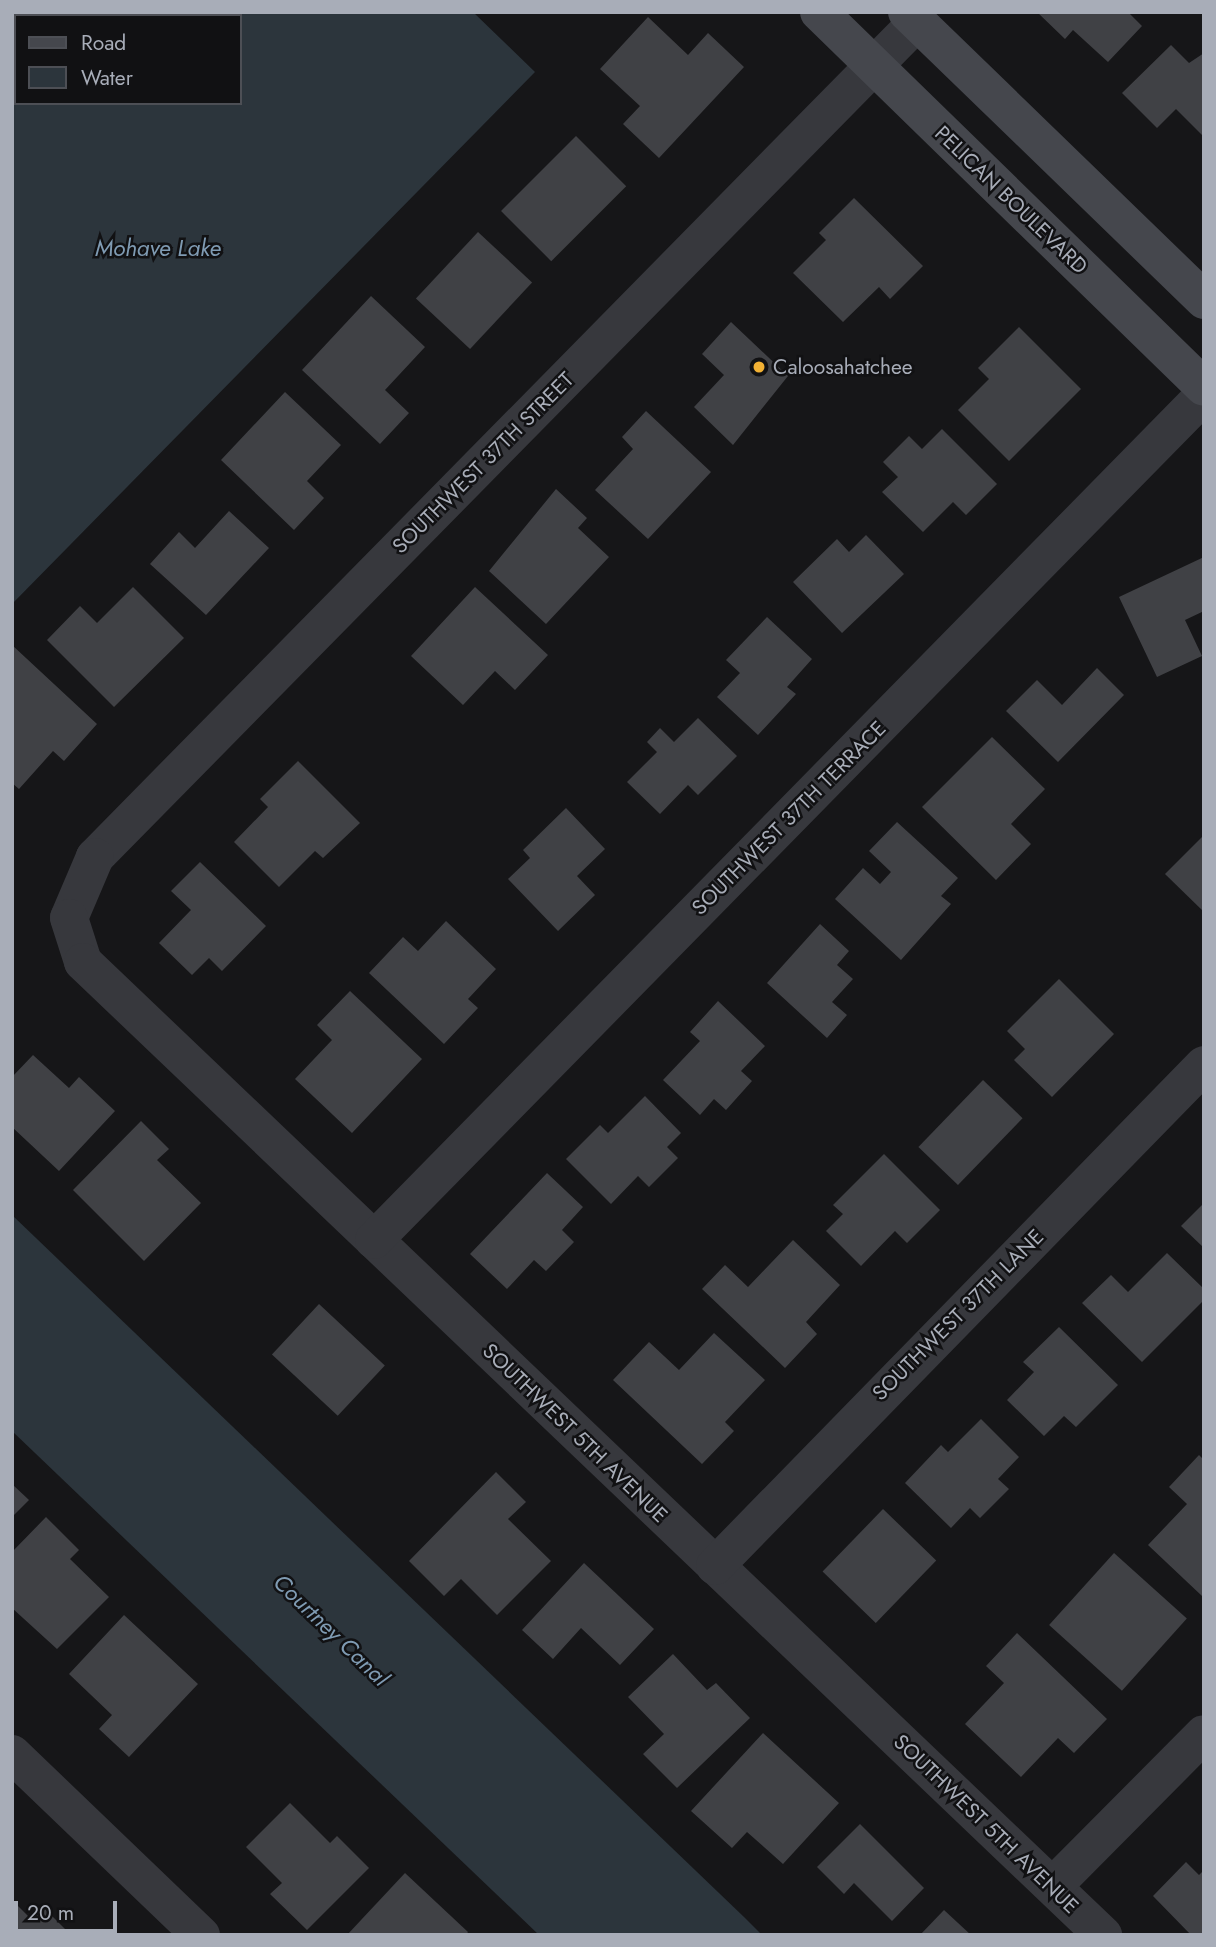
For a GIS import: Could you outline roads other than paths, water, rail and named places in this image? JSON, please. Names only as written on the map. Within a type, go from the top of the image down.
[{"type":"street","name":"PELICAN BOULEVARD","points":[[819,12],[1204,387]]},
{"type":"street","name":"SOUTHWEST 37TH STREET","points":[[69,918],[95,857],[874,66],[912,17]]},
{"type":"street","points":[[912,17],[1204,300]]},
{"type":"street","name":"SOUTHWEST 37TH TERRACE","points":[[374,1240],[1204,395]]},
{"type":"street","name":"SOUTHWEST 5TH AVENUE","points":[[69,918],[83,962],[1103,1935]]},
{"type":"street","name":"SOUTHWEST 37TH LANE","points":[[715,1566],[1204,1065]]},
{"type":"street","points":[[1053,1886],[1204,1734]]},
{"type":"street","points":[[12,1754],[201,1935]]},
{"type":"water","name":"Mohave Lake","points":[[12,12],[473,12],[535,72],[12,604]]},
{"type":"water","name":"Courtney Canal","points":[[12,1215],[762,1935],[539,1935],[12,1431]]},
{"type":"place","name":"Caloosahatchee","points":[[759,367]]}]
